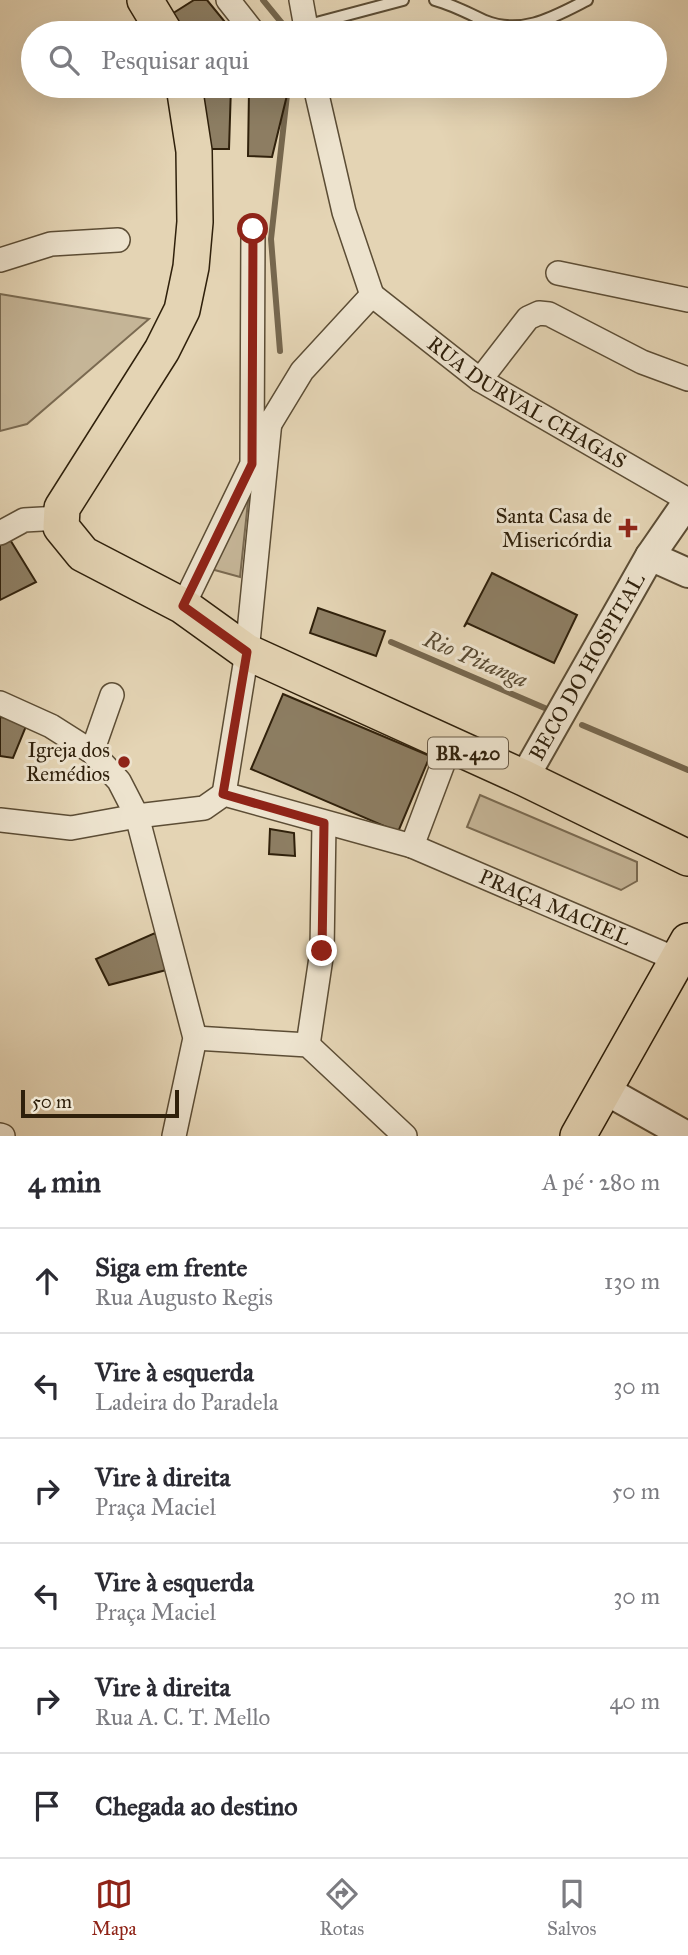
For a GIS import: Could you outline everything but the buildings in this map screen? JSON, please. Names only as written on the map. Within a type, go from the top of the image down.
[{"type":"main road","points":[[145,0],[158,21]]},
{"type":"main road","points":[[60,518],[62,508],[162,350],[182,310],[191,267],[195,222],[194,151],[186,98]]},
{"type":"main road","name":"BR-420","points":[[60,518],[68,538],[83,554],[183,606],[247,652],[524,778],[688,858]]},
{"type":"main road","points":[[576,1131],[605,1090],[683,951]]},
{"type":"street","points":[[228,0],[245,21]]},
{"type":"street","points":[[301,0],[305,21]]},
{"type":"street","points":[[183,606],[270,421],[302,370],[372,295],[344,212],[317,98]]},
{"type":"street","points":[[252,464],[253,229]]},
{"type":"street","points":[[0,260],[51,244],[118,240]]},
{"type":"street","points":[[558,273],[688,300]]},
{"type":"street","name":"RUA DURVAL CHAGAS","points":[[372,295],[480,380],[688,501]]},
{"type":"street","points":[[480,380],[528,318],[539,313],[549,314],[642,362],[688,379]]},
{"type":"street","points":[[0,820],[71,828],[204,808],[223,794],[247,652],[270,421]]},
{"type":"street","name":"BECO DO HOSPITAL","points":[[524,778],[650,556],[688,501]]},
{"type":"street","points":[[0,533],[24,520],[60,518]]},
{"type":"street","points":[[650,556],[688,573]]},
{"type":"street","points":[[92,752],[112,695]]},
{"type":"street","points":[[0,703],[51,726],[92,752],[119,781],[137,816],[195,1038],[174,1136]]},
{"type":"street","points":[[412,846],[450,745]]},
{"type":"street","name":"PRAÇA MACIEL","points":[[223,794],[412,846],[683,951]]},
{"type":"street","points":[[308,1045],[322,951],[324,823]]},
{"type":"street","points":[[195,1038],[308,1045],[405,1136]]},
{"type":"street","points":[[605,1090],[687,1136]]},
{"type":"lane","points":[[333,21],[403,0]]},
{"type":"lane","points":[[435,0],[455,5],[485,21]]},
{"type":"lane","points":[[540,21],[587,0]]},
{"type":"shaded area","points":[[0,294],[149,319],[27,424],[0,431]]},
{"type":"shaded area","points":[[252,464],[240,577],[211,569]]},
{"type":"shaded area","points":[[480,795],[637,862],[637,881],[621,890],[467,827]]},
{"type":"waterway","points":[[263,0],[280,21]]},
{"type":"waterway","name":"Rio Pitanga","points":[[280,351],[271,239],[287,98]]},
{"type":"waterway","name":"Rio Pitanga","points":[[391,642],[547,709]]},
{"type":"waterway","points":[[582,725],[688,770]]},
{"type":"place","name":"Santa Casa de Misericórdia","points":[[628,528]]},
{"type":"place","name":"Igreja dos Remédios","points":[[124,762]]},
{"type":"route","points":[[253,229],[252,464],[183,606],[247,652],[223,794],[324,823],[322,951]]}]
